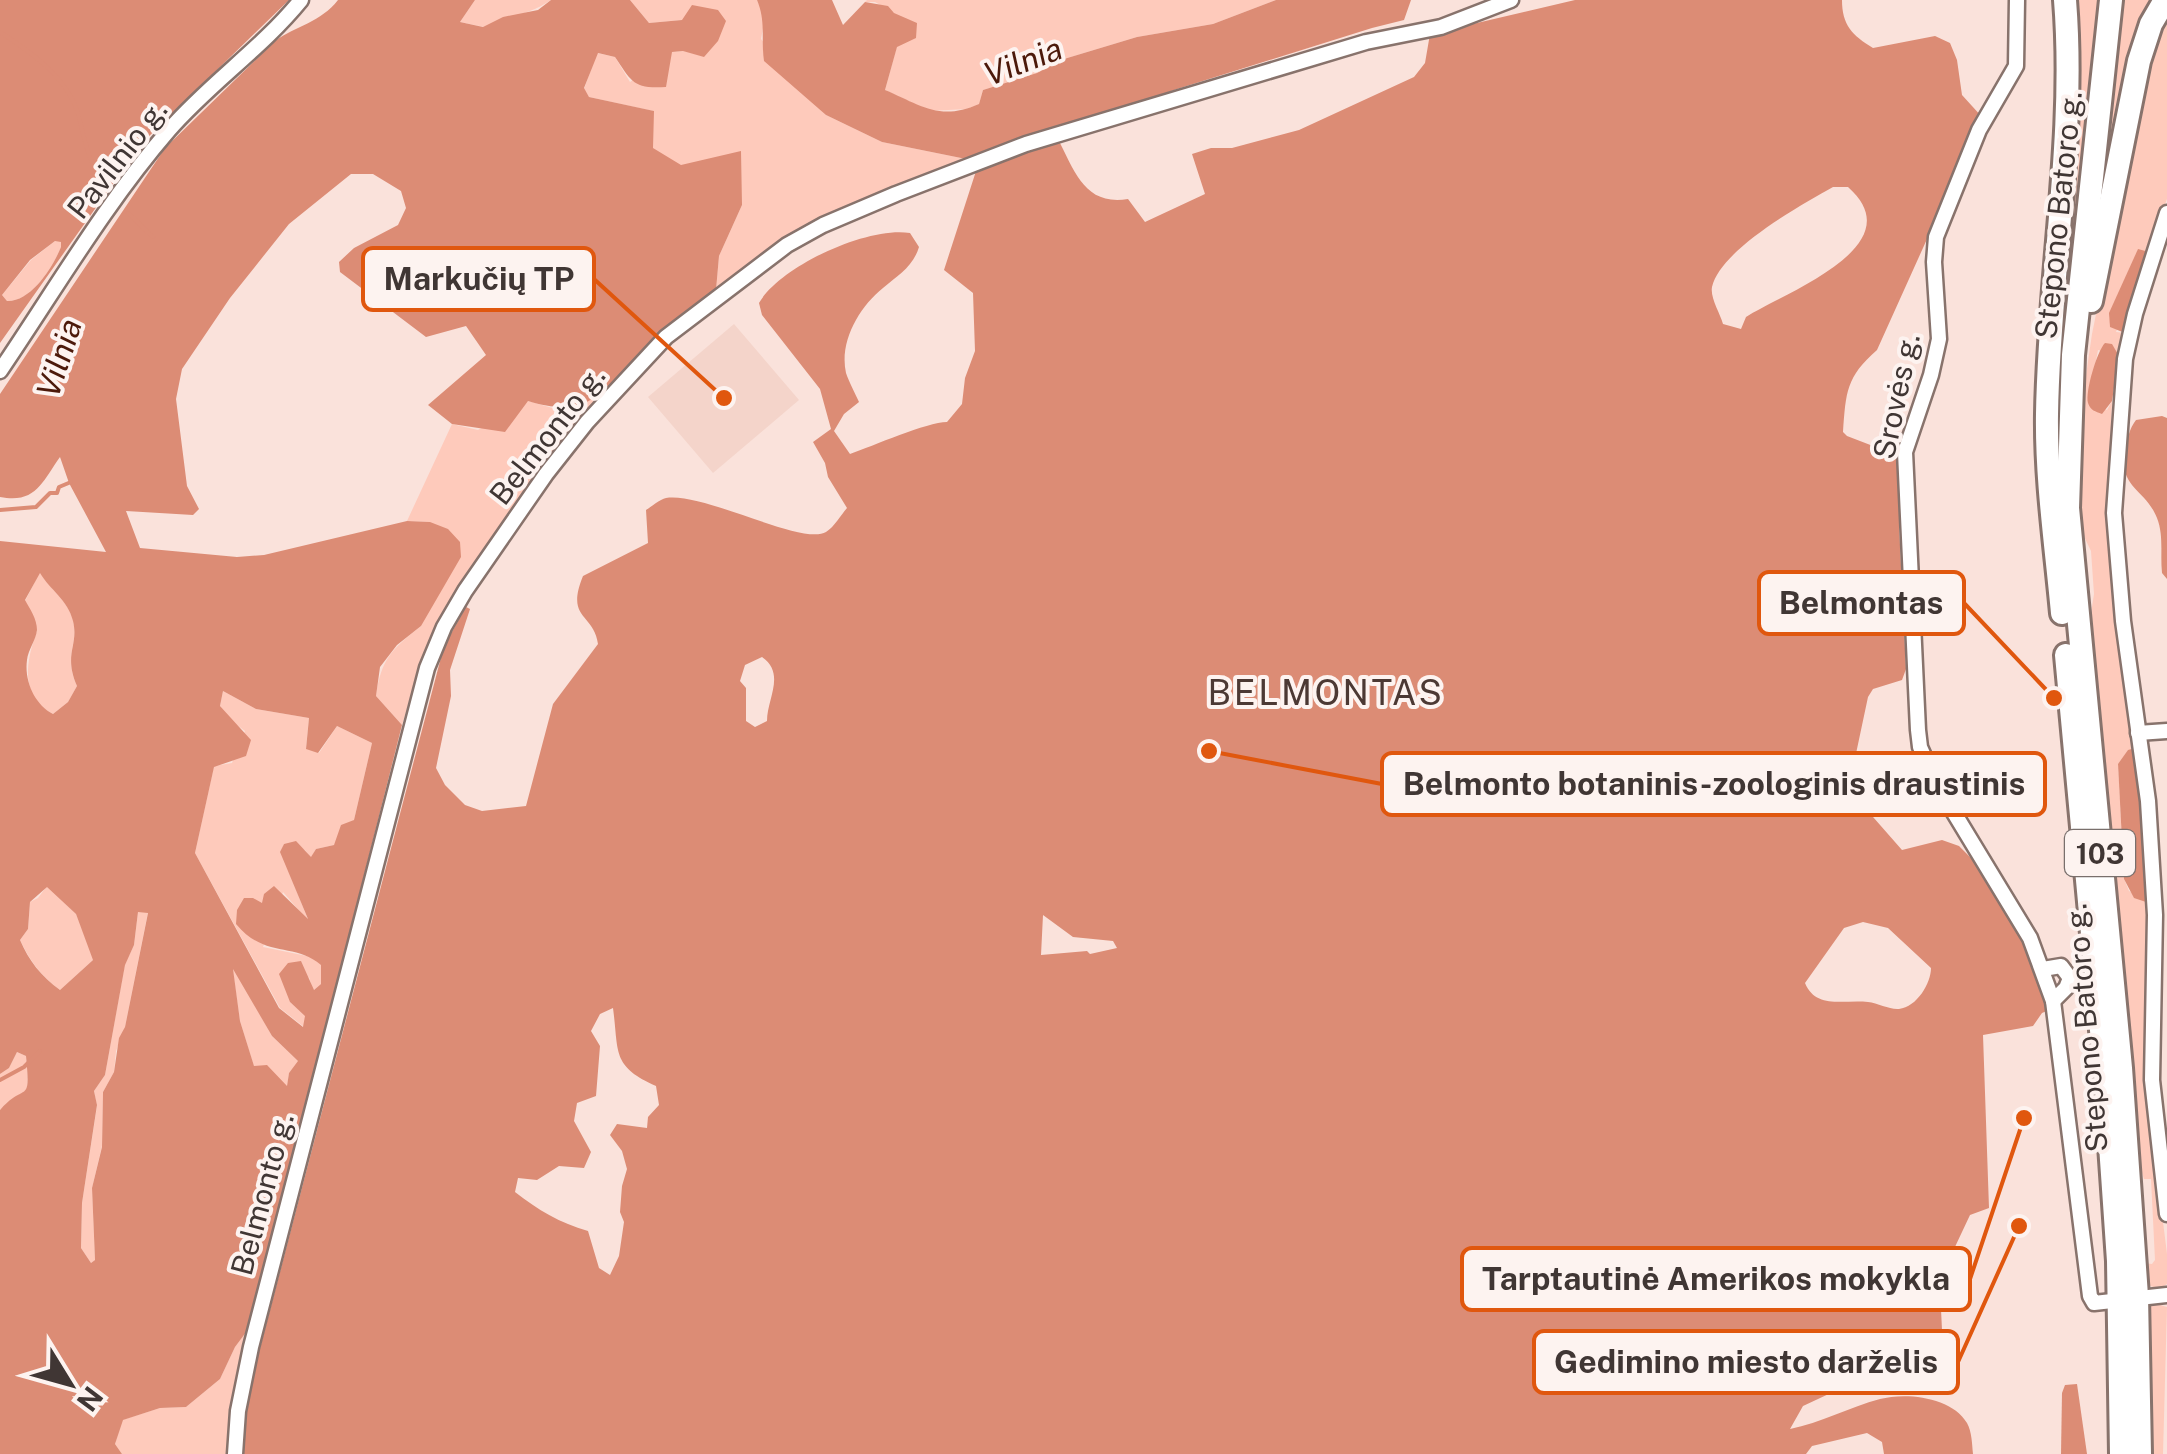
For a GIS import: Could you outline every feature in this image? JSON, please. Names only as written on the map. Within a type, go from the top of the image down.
[{"type":"main road","name":"Stepono Batoro g.","points":[[2065,0],[2068,106],[2050,350],[2049,464],[2140,1454]]},
{"type":"main road","name":"Stepono Batoro g.","points":[[2111,0],[2072,355],[2068,508],[2120,1068],[2128,1298],[2121,1454]]},
{"type":"main road","name":"103","points":[[2070,409],[2140,61],[2151,24],[2165,0]]},
{"type":"street","name":"Pavilnio g.","points":[[0,371],[153,150],[206,92],[250,54],[301,0]]},
{"type":"street","name":"Belmonto g.","points":[[235,1454],[238,1411],[251,1347],[427,668],[465,591],[546,474],[622,381],[666,337],[742,276],[787,245],[842,217],[1043,138],[1366,42],[1441,27],[1511,0]]},
{"type":"street","name":"Srovės g.","points":[[2017,0],[2016,66],[1979,130],[1936,237],[1939,340],[1905,452],[1920,747],[1936,783],[2012,908],[2043,969],[2053,1001],[2090,1296],[2094,1303],[2128,1298]]},
{"type":"street","name":"Stepono Batoro g.","points":[[2167,213],[2125,359],[2114,514],[2123,621],[2148,801],[2167,1214]]},
{"type":"street","points":[[2138,733],[2167,731]]},
{"type":"street","name":"Srovės g.","points":[[2043,969],[2061,966],[2070,978],[2053,1001]]},
{"type":"street","points":[[2128,1298],[2167,1295]]},
{"type":"shaded area","points":[[0,0],[289,0],[141,144],[0,343]],"holes":[[[55,241],[61,242],[47,273],[33,290],[7,301],[2,295],[30,260]]]},
{"type":"shaded area","points":[[338,0],[475,0],[460,22],[483,27],[503,17],[538,10],[551,0],[630,0],[649,23],[682,20],[692,5],[718,10],[726,21],[718,41],[704,57],[672,52],[666,87],[640,85],[615,57],[598,53],[584,88],[589,97],[654,111],[653,148],[681,165],[741,151],[742,205],[719,256],[716,290],[650,344],[598,395],[570,407],[528,401],[505,432],[452,424],[428,405],[486,355],[466,326],[426,337],[340,272],[339,262],[354,248],[398,225],[406,208],[401,191],[373,174],[351,174],[289,224],[230,298],[182,369],[176,399],[187,486],[199,509],[193,515],[126,511],[140,548],[237,557],[264,555],[407,521],[430,522],[448,529],[460,542],[461,557],[421,626],[397,645],[380,667],[376,696],[402,725],[250,1327],[220,1379],[186,1407],[160,1408],[123,1420],[115,1444],[122,1454],[0,1454],[0,1110],[27,1088],[28,1082],[26,1056],[17,1052],[9,1068],[0,1074],[0,541],[106,552],[69,483],[60,457],[30,494],[0,497],[0,394],[165,148],[275,41]],"holes":[[[40,573],[73,621],[71,666],[77,686],[68,702],[53,714],[41,705],[29,684],[27,660],[37,630],[25,600]],[[223,691],[256,709],[309,718],[306,749],[318,753],[337,726],[372,743],[354,820],[341,825],[334,845],[316,849],[311,857],[296,841],[284,844],[280,852],[308,919],[274,886],[264,894],[262,903],[244,898],[237,910],[236,924],[247,935],[321,965],[321,984],[314,990],[301,961],[288,963],[279,974],[290,1002],[305,1016],[303,1027],[279,1008],[195,853],[214,767],[246,756],[251,740],[220,706]],[[47,887],[76,914],[93,960],[60,990],[36,968],[20,940],[28,929],[30,902]],[[138,912],[148,913],[114,1072],[103,1092],[102,1147],[92,1188],[95,1260],[91,1263],[81,1248],[82,1203],[97,1105],[94,1091],[105,1075],[125,965],[134,945]],[[233,969],[272,1036],[298,1061],[289,1073],[287,1086],[267,1065],[254,1066],[240,1021]]]},
{"type":"shaded area","points":[[475,0],[551,0],[484,27],[460,22]]},
{"type":"shaded area","points":[[630,0],[757,0],[765,17],[761,39],[826,115],[882,142],[971,160],[797,232],[716,290],[719,256],[742,205],[652,148],[653,111],[589,97],[584,89],[597,53],[615,57],[630,82],[672,52],[683,51],[682,20],[649,23]]},
{"type":"shaded area","points":[[757,0],[832,0],[843,25],[865,2],[888,6],[894,13],[917,23],[916,38],[897,47],[885,90],[930,109],[952,111],[979,104],[983,90],[1037,73],[1064,59],[1137,37],[1213,24],[1276,0],[1411,0],[1404,20],[1177,89],[971,160],[882,142],[826,115],[764,61]]},
{"type":"shaded area","points":[[867,0],[1276,0],[1213,24],[1137,37],[1064,59],[1037,73],[983,90],[979,104],[967,109],[929,111],[885,90],[897,46],[894,13]]},
{"type":"shaded area","points":[[1575,0],[1842,0],[1850,28],[1873,48],[1935,36],[1950,43],[1962,95],[1982,117],[1877,350],[1853,377],[1847,396],[1843,432],[1899,456],[1906,669],[1902,680],[1873,689],[1868,697],[1850,782],[1859,801],[1902,850],[1942,840],[1959,846],[1974,861],[2037,964],[2049,1010],[2033,1026],[1983,1035],[1989,1208],[1970,1215],[1946,1266],[1939,1267],[1942,1330],[1923,1350],[1803,1406],[1790,1429],[1880,1399],[1915,1397],[1940,1402],[1960,1414],[1970,1430],[1973,1454],[1884,1454],[1882,1442],[1867,1433],[1812,1446],[1806,1454],[243,1454],[249,1390],[444,646],[466,607],[470,609],[450,670],[451,696],[436,768],[445,785],[465,805],[482,811],[526,806],[553,704],[598,644],[577,601],[583,576],[648,543],[646,510],[664,499],[683,498],[814,534],[829,530],[847,508],[813,442],[831,429],[820,389],[762,315],[759,303],[786,275],[849,242],[892,232],[910,233],[919,247],[913,260],[866,305],[848,337],[846,373],[859,402],[844,414],[834,431],[850,454],[947,422],[962,404],[965,378],[975,351],[973,293],[944,270],[977,168],[1058,139],[1091,192],[1113,200],[1128,199],[1145,222],[1205,194],[1192,154],[1299,130],[1414,77],[1425,63],[1430,34]],"holes":[[[1833,187],[1848,187],[1864,208],[1866,229],[1837,265],[1746,317],[1741,329],[1723,324],[1712,291],[1718,273],[1746,243]],[[762,657],[773,671],[767,721],[755,727],[746,721],[746,688],[740,681],[745,665]],[[1043,915],[1073,937],[1113,941],[1117,948],[1090,954],[1087,951],[1041,955]],[[1863,922],[1888,928],[1931,968],[1922,993],[1912,1004],[1899,1009],[1868,1002],[1824,1000],[1816,997],[1805,983],[1844,928]],[[613,1008],[620,1056],[631,1072],[656,1086],[659,1105],[648,1117],[647,1128],[617,1124],[610,1135],[622,1151],[627,1169],[622,1186],[620,1212],[624,1222],[619,1256],[610,1275],[599,1268],[588,1231],[550,1215],[515,1192],[518,1178],[537,1180],[559,1166],[584,1168],[591,1152],[574,1121],[577,1103],[596,1096],[600,1046],[591,1031],[600,1014]]]},
{"type":"shaded area","points":[[2073,0],[2104,0],[2060,398],[2055,398]]},
{"type":"shaded area","points":[[2117,0],[2157,0],[2096,245]]},
{"type":"shaded area","points":[[2167,9],[2167,199],[2116,332],[2125,333],[2119,356],[2098,350],[2088,403],[2107,410],[2112,401],[2107,537],[2135,748],[2118,764],[2124,879],[2129,891],[2149,903],[2152,1133],[2167,1254],[2167,1284],[2159,1289],[2145,1284],[2143,1263],[2152,1264],[2155,1260],[2151,1179],[2144,1179],[2135,1151],[2087,639],[2094,594],[2091,551],[2077,522],[2081,410],[2092,334],[2149,54]]},
{"type":"shaded area","points":[[55,241],[61,241],[61,247],[40,282],[24,296],[7,301],[2,295],[31,260]]},
{"type":"shaded area","points":[[2138,249],[2149,252],[2125,333],[2110,327],[2109,313]]},
{"type":"shaded area","points":[[734,324],[799,400],[713,473],[648,397]]},
{"type":"shaded area","points":[[2105,343],[2112,344],[2119,356],[2112,401],[2102,414],[2090,408],[2088,398],[2095,363]]},
{"type":"shaded area","points":[[599,397],[447,606],[420,665],[402,725],[376,696],[390,656],[421,626],[430,522],[407,521],[452,424],[478,430],[528,401],[556,409]]},
{"type":"shaded area","points":[[2167,418],[2167,579],[2162,573],[2157,518],[2129,480],[2124,463],[2136,420]]},
{"type":"shaded area","points":[[40,572],[67,606],[74,629],[71,666],[77,686],[68,702],[53,714],[35,698],[28,677],[37,631],[25,601]]},
{"type":"shaded area","points":[[223,691],[256,709],[309,718],[306,748],[319,753],[337,726],[372,743],[354,820],[334,845],[316,849],[311,858],[305,850],[284,844],[281,852],[309,922],[283,892],[263,947],[312,957],[322,965],[321,984],[313,991],[309,977],[290,1002],[306,1016],[304,1027],[280,1008],[195,853],[214,766],[232,763],[245,731],[220,706]]},
{"type":"shaded area","points":[[2135,748],[2145,824],[2149,903],[2134,898],[2124,879],[2118,764],[2128,750]]},
{"type":"shaded area","points":[[47,886],[76,914],[94,959],[60,990],[37,968],[20,940],[28,929],[30,902]]},
{"type":"shaded area","points":[[138,912],[148,912],[114,1072],[103,1092],[102,1146],[92,1188],[95,1260],[91,1263],[81,1248],[82,1203],[97,1106],[94,1091],[105,1075]]},
{"type":"shaded area","points":[[232,965],[272,1036],[299,1062],[289,1073],[287,1087],[254,1067],[240,1021]]},
{"type":"shaded area","points":[[17,1052],[26,1056],[27,1088],[0,1110],[0,1074],[9,1068]]},
{"type":"shaded area","points":[[2153,1303],[2167,1307],[2163,1454],[2147,1454],[2148,1307]]},
{"type":"shaded area","points":[[250,1327],[229,1454],[122,1454],[115,1444],[122,1420],[160,1408],[186,1407],[220,1379]]},
{"type":"shaded area","points":[[2077,1384],[2087,1454],[2061,1454],[2062,1393],[2065,1385]]},
{"type":"waterway","points":[[0,32],[36,57],[67,90],[92,163],[108,189]]},
{"type":"waterway","points":[[128,213],[153,237]]},
{"type":"waterway","points":[[0,510],[36,507],[50,493],[57,493],[59,487],[71,482]]},
{"type":"waterway","points":[[0,1080],[24,1067],[40,1051]]},
{"type":"place","name":"Markučių TP","points":[[724,398]]},
{"type":"place","name":"Belmontas","points":[[2054,698]]},
{"type":"place","name":"Belmonto botaninis-zoologinis draustinis","points":[[1209,751]]},
{"type":"place","name":"Tarptautinė Amerikos mokykla","points":[[2024,1118]]},
{"type":"place","name":"Gedimino miesto darželis","points":[[2019,1226]]},
{"type":"district","name":"BELMONTAS","points":[[1326,692]]},
{"type":"water label","name":"Vilnia","points":[[1023,61]]},
{"type":"water label","name":"Vilnia","points":[[59,358]]}]
